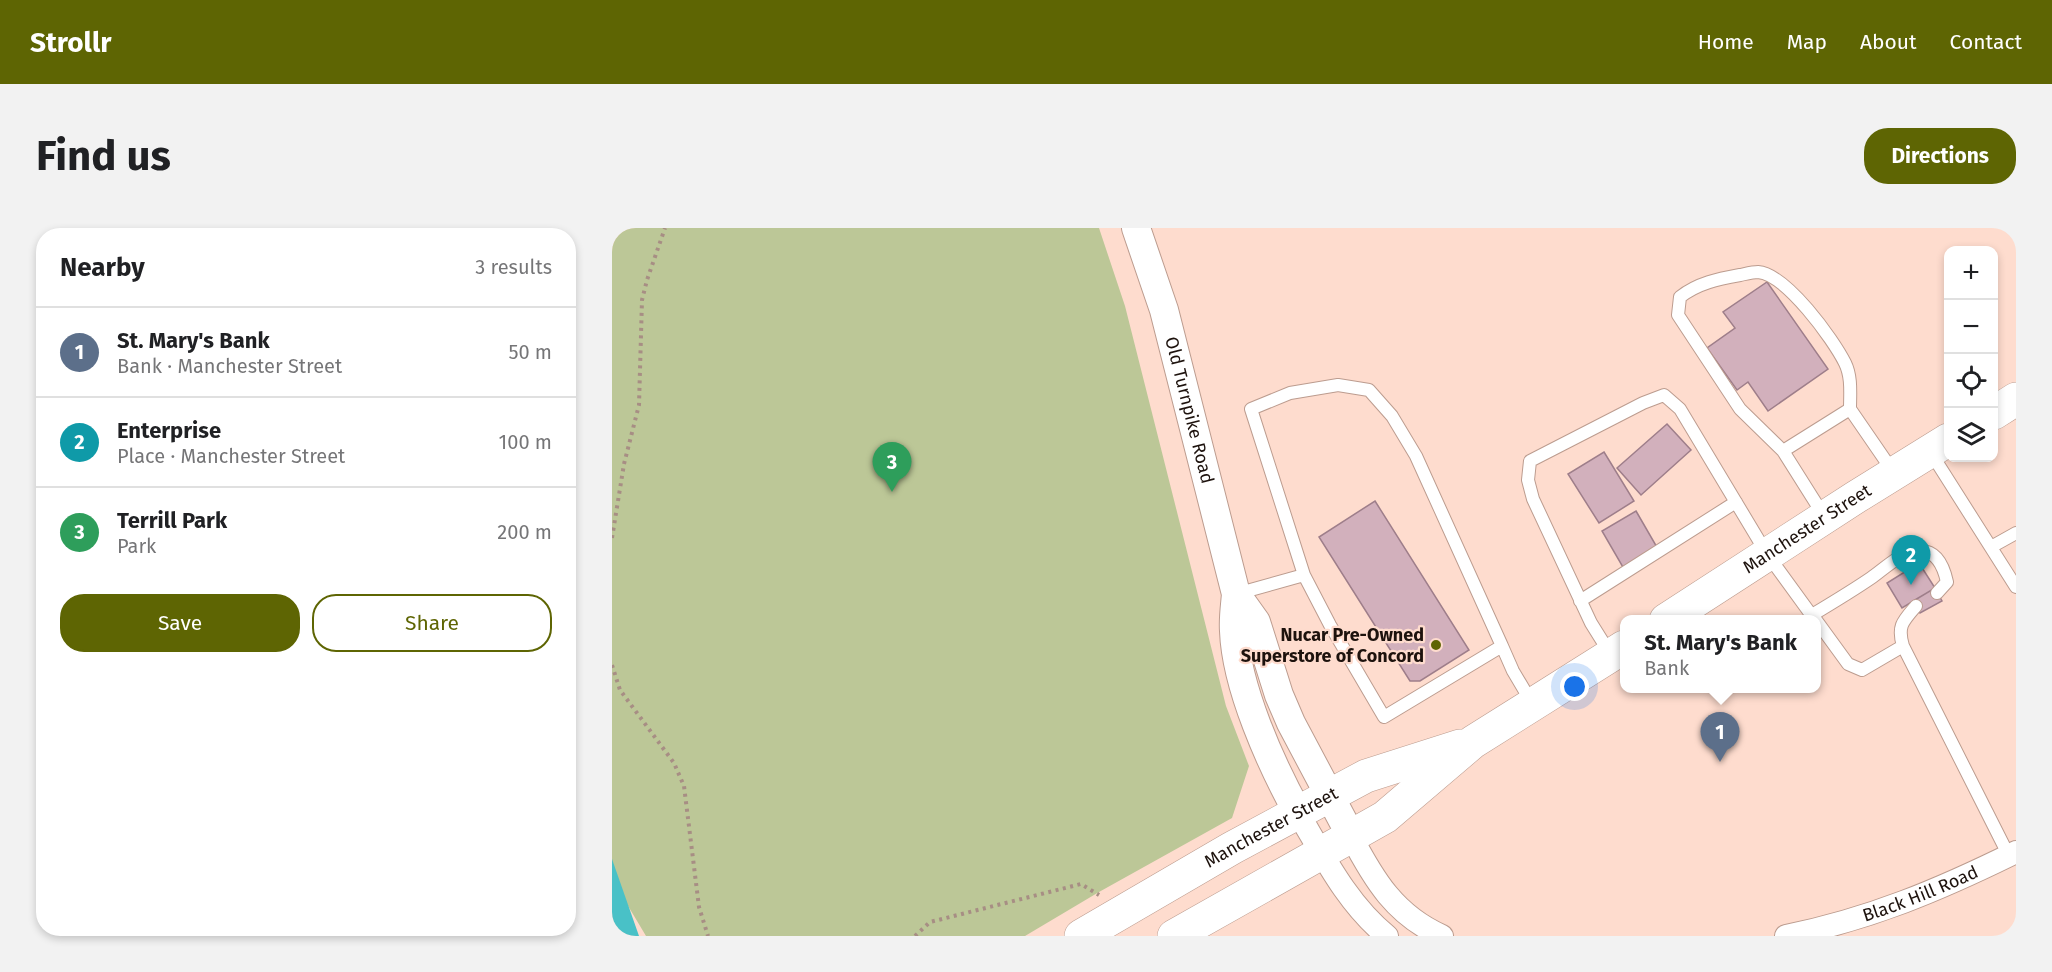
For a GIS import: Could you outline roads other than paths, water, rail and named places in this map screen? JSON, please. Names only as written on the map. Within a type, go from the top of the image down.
[{"type":"main road","points":[[1998,410],[2016,399]]},
{"type":"main road","name":"Manchester Street","points":[[1674,615],[1824,517],[1939,446]]},
{"type":"main road","name":"Manchester Street","points":[[1174,936],[1385,817],[1473,742],[1618,651]]},
{"type":"main road","name":"Manchester Street","points":[[1081,936],[1232,848],[1366,776],[1473,742]]},
{"type":"street","name":"Old Turnpike Road","points":[[1136,228],[1164,310],[1236,594],[1234,632],[1241,675],[1273,765],[1298,813]]},
{"type":"street","name":"Old Turnpike Road","points":[[1236,594],[1256,622],[1279,695],[1291,723],[1351,836]]},
{"type":"street","points":[[1298,813],[1345,889],[1361,911],[1387,936]]},
{"type":"street","points":[[1351,836],[1366,866],[1387,896],[1415,921],[1442,936]]},
{"type":"street","name":"Black Hill Road","points":[[1786,936],[1851,921],[1928,894],[2013,854]]},
{"type":"lane","points":[[1824,517],[1783,451],[1740,409],[1678,315],[1680,297],[1692,287],[1759,272],[1779,281],[1806,305],[1845,364],[1851,385],[1850,409],[1894,474]]},
{"type":"lane","points":[[1503,646],[1384,717],[1330,625],[1304,575],[1251,409],[1290,393],[1338,385],[1369,390],[1392,416],[1416,456],[1503,646],[1513,671],[1533,704]]},
{"type":"lane","points":[[1618,651],[1591,623],[1580,601],[1533,499],[1528,480],[1530,461],[1643,403],[1664,395],[1680,409],[1767,554],[1813,615]]},
{"type":"lane","points":[[1783,451],[1850,409]]},
{"type":"lane","points":[[1939,446],[1991,547],[2016,587]]},
{"type":"lane","points":[[1580,601],[1736,502]]},
{"type":"lane","points":[[1991,547],[2016,533]]},
{"type":"lane","points":[[1819,615],[1900,558],[1920,550],[1930,552],[1936,557],[1944,570],[1947,582],[1937,593]]},
{"type":"lane","points":[[1236,594],[1304,575]]},
{"type":"lane","points":[[1916,606],[1902,623],[1900,635],[1903,646],[2013,854]]},
{"type":"lane","points":[[1821,626],[1848,664],[1862,670],[1903,646]]},
{"type":"water","points":[[612,859],[639,936],[612,936]]},
{"type":"place","name":"Terrill Park","points":[[892,492]]},
{"type":"place","name":"Enterprise","points":[[1911,585]]},
{"type":"place","name":"Nucar Pre-Owned Superstore of Concord","points":[[1436,645]]},
{"type":"place","name":"St. Mary's Bank","points":[[1720,762]]}]
